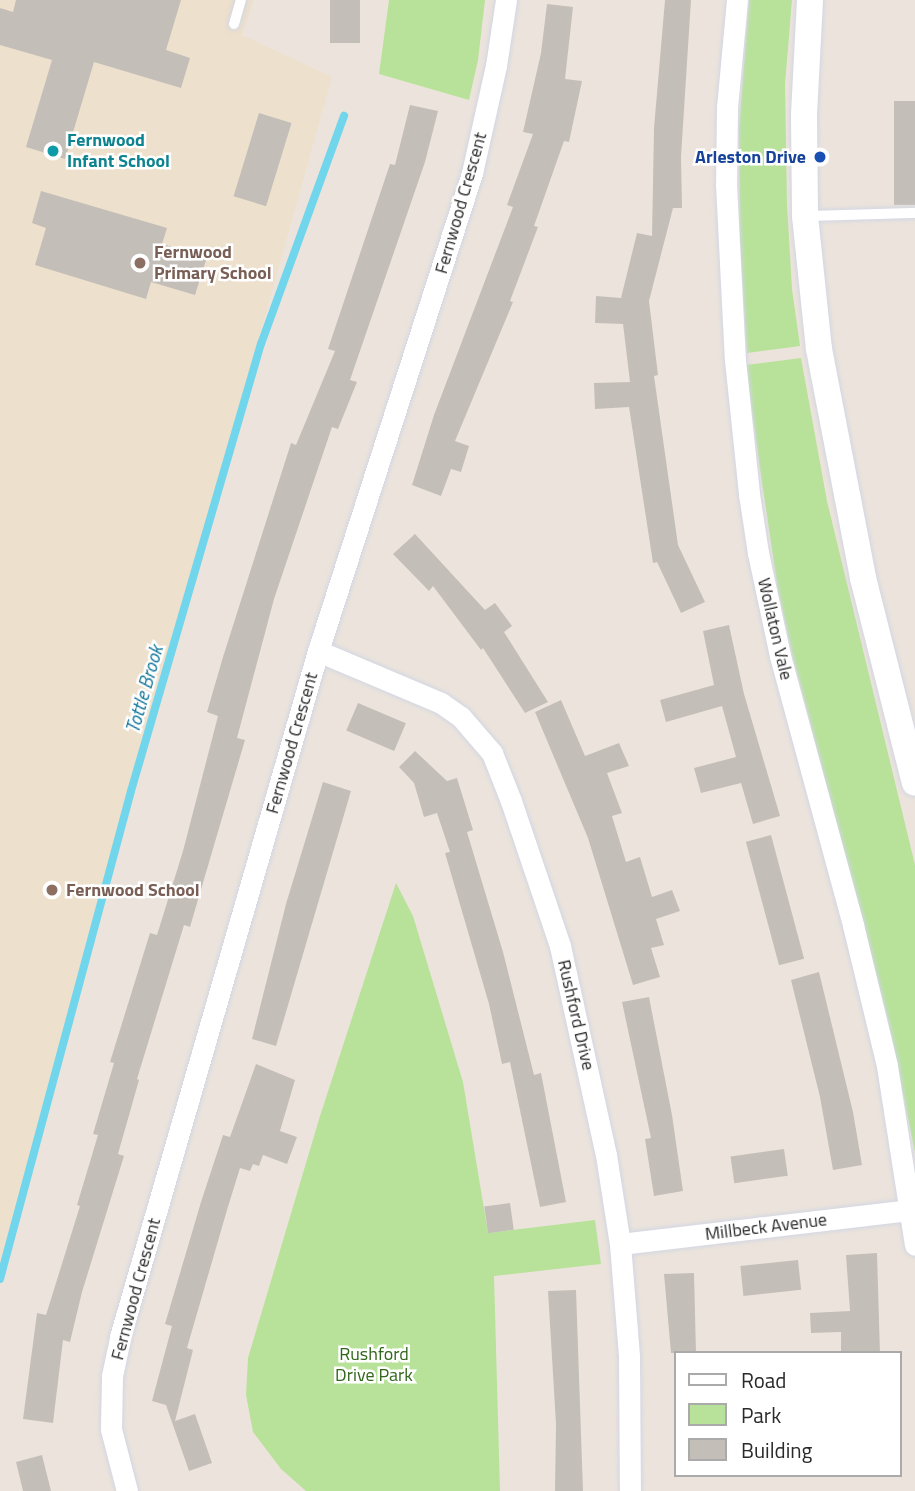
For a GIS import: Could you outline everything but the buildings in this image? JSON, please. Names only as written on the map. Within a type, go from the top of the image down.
[{"type":"street","name":"Fernwood Crescent","points":[[127,1491],[111,1429],[113,1376],[120,1338],[318,651],[472,173],[496,66],[506,0]]},
{"type":"street","name":"Wollaton Vale","points":[[737,0],[727,107],[726,184],[735,360],[749,494],[758,553],[780,656],[853,925],[887,1066],[915,1245]]},
{"type":"street","points":[[810,0],[804,116],[806,216],[819,349],[863,578],[915,783]]},
{"type":"street","name":"Rushford Drive","points":[[318,651],[441,703],[479,735],[492,753],[540,883],[563,959],[591,1077],[620,1244],[629,1357],[630,1491]]},
{"type":"street","name":"Millbeck Avenue","points":[[620,1244],[911,1210]]},
{"type":"lane","points":[[234,24],[242,0]]},
{"type":"lane","points":[[806,216],[915,213]]},
{"type":"shaded area","name":"Fernwood Primary School","points":[[0,0],[254,0],[242,35],[332,77],[0,1263]]},
{"type":"green space","points":[[389,0],[485,0],[478,60],[469,100],[379,74]]},
{"type":"green space","points":[[749,0],[792,0],[785,84],[787,204],[792,289],[800,346],[747,353],[740,241],[739,129]]},
{"type":"green space","points":[[801,358],[827,501],[915,865],[915,1153],[889,1023],[793,657],[778,590],[760,469],[746,365]]},
{"type":"green space","name":"Rushford Drive Park","points":[[396,883],[413,916],[463,1082],[488,1233],[595,1220],[601,1264],[494,1276],[500,1491],[306,1491],[281,1469],[253,1432],[246,1395],[248,1358],[320,1116]]},
{"type":"waterway","name":"Tottle Brook","points":[[0,1279],[131,791],[261,344],[344,116]]},
{"type":"place","name":"Fernwood Infant School","points":[[53,151]]},
{"type":"place","name":"Arleston Drive","points":[[820,157]]},
{"type":"place","name":"Fernwood Primary School","points":[[140,263]]},
{"type":"place","name":"Fernwood School","points":[[52,890]]}]
